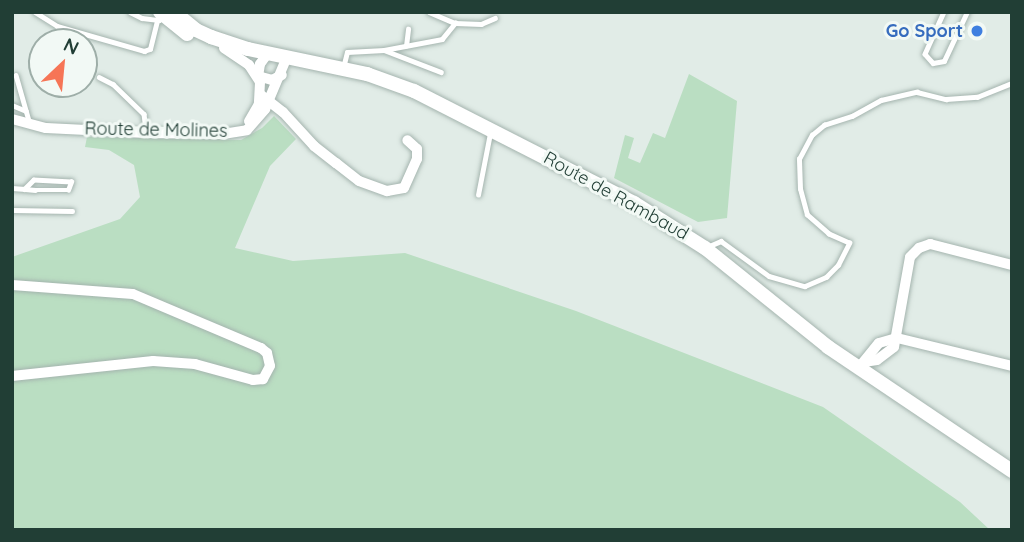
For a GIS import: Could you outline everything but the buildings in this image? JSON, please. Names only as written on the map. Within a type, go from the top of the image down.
[{"type":"street","name":"Route de Rambaud","points":[[168,16],[189,35],[224,48],[248,49]]},
{"type":"street","name":"Route de Rambaud","points":[[168,16],[211,37],[248,49],[343,69],[414,91],[653,214],[705,247],[793,320],[1012,471]]},
{"type":"street","points":[[224,48],[249,65],[258,76],[265,98],[314,146],[359,181],[387,191],[404,188],[414,167],[417,149],[407,139]]},
{"type":"street","points":[[258,76],[260,64],[268,53]]},
{"type":"street","points":[[265,98],[282,75],[287,57]]},
{"type":"street","points":[[258,76],[272,80],[282,75]]},
{"type":"street","name":"Route de Molines","points":[[12,119],[30,125],[147,133],[236,132],[252,127],[265,98]]},
{"type":"street","points":[[897,338],[910,257],[919,248],[930,244],[1012,265]]},
{"type":"street","points":[[12,285],[113,291],[155,302],[261,348],[270,360],[263,379],[253,380],[195,364],[153,361],[12,376]]},
{"type":"street","points":[[861,365],[878,343],[887,338],[897,338],[1012,366]]},
{"type":"lane","points":[[35,12],[57,26],[144,51],[150,49],[168,16],[130,12]]},
{"type":"lane","points":[[429,12],[455,23],[481,24],[495,18]]},
{"type":"lane","points":[[944,12],[925,54],[927,60],[939,64],[948,53],[967,12]]},
{"type":"lane","points":[[343,69],[347,52],[384,50],[442,39],[455,23]]},
{"type":"lane","points":[[406,46],[408,29]]},
{"type":"lane","points":[[384,50],[440,72]]},
{"type":"lane","points":[[16,75],[30,125]]},
{"type":"lane","points":[[99,77],[113,84],[144,114],[147,133]]},
{"type":"lane","points":[[705,247],[720,242],[768,276],[805,286],[826,277],[838,265],[849,243],[830,234],[807,215],[800,189],[799,159],[812,135],[824,125],[881,100],[916,92],[946,99],[977,97],[1012,83]]},
{"type":"lane","points":[[12,105],[27,112]]},
{"type":"lane","points":[[478,195],[491,129]]},
{"type":"lane","points":[[12,188],[25,189],[68,190],[71,182],[34,180],[25,189]]},
{"type":"lane","points":[[12,210],[72,211]]},
{"type":"green space","points":[[689,74],[737,101],[727,218],[698,222],[614,178],[625,135],[634,138],[628,158],[640,163],[653,133],[665,138]]},
{"type":"green space","points":[[274,116],[296,139],[270,166],[235,248],[293,261],[405,253],[576,311],[823,407],[960,502],[990,530],[12,530],[12,257],[120,219],[140,197],[134,165],[109,150],[85,147],[87,137],[241,140],[262,128]]},
{"type":"place","name":"Go Sport","points":[[977,31]]}]
